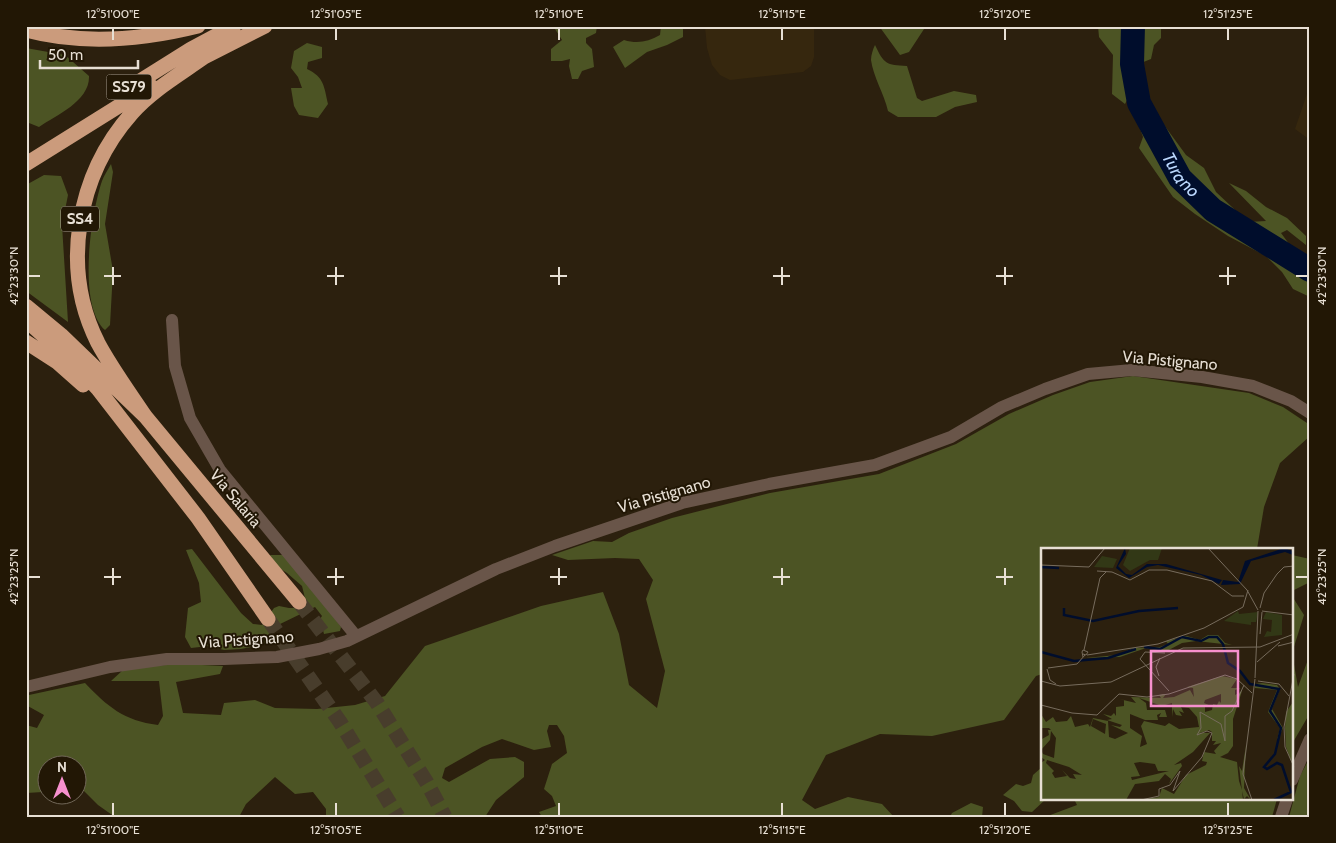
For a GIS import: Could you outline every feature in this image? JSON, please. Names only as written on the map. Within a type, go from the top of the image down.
[{"type":"highway","points":[[26,30],[56,36],[97,39],[156,35],[198,26]]},
{"type":"highway","name":"SS79","points":[[26,152],[191,49],[234,26]]},
{"type":"highway","name":"SS4","points":[[145,416],[98,342],[86,313],[78,271],[81,212],[97,168],[132,113],[156,91],[207,55],[265,26]]},
{"type":"highway","name":"SS79","points":[[26,164],[151,86],[207,55]]},
{"type":"highway","points":[[26,306],[61,335],[145,416]]},
{"type":"highway","points":[[26,320],[98,388],[198,518],[268,619]]},
{"type":"highway","points":[[26,342],[57,362],[128,428]]},
{"type":"highway","name":"Via Salaria","points":[[145,416],[299,602]]},
{"type":"street","points":[[172,320],[175,366],[190,418],[220,470],[356,636]]},
{"type":"street","name":"Via Pistignano","points":[[26,687],[110,667],[167,659],[277,657],[319,649],[347,641],[496,568],[556,546],[682,503],[769,484],[875,465],[952,437],[1002,407],[1045,388],[1088,374],[1132,370],[1202,377],[1253,386],[1291,401],[1310,413]]},
{"type":"street","points":[[1294,776],[1310,740]]},
{"type":"street","points":[[1282,817],[1287,800]]},
{"type":"shaded area","points":[[705,26],[814,26],[814,57],[811,66],[803,72],[730,80],[720,75],[712,65],[707,48]]},
{"type":"shaded area","points":[[1310,85],[1310,140],[1295,129]]},
{"type":"green space","points":[[556,26],[597,26],[596,33],[586,38],[586,43],[592,49],[594,67],[582,71],[578,79],[572,79],[569,66],[570,59],[551,61],[551,49],[562,40],[555,29]]},
{"type":"green space","points":[[661,26],[683,26],[683,37],[647,52],[625,68],[613,47],[624,40],[647,41],[660,35]]},
{"type":"green space","points":[[879,26],[926,26],[909,52],[900,55]]},
{"type":"green space","points":[[1098,26],[1123,26],[1122,48],[1124,59],[1135,84],[1125,104],[1112,94],[1113,55],[1099,37]]},
{"type":"green space","points":[[1137,26],[1161,26],[1161,38],[1154,45],[1151,59],[1141,63],[1132,47]]},
{"type":"green space","points":[[307,43],[322,47],[322,58],[308,62],[307,69],[320,79],[328,104],[318,118],[299,115],[294,106],[291,88],[302,88],[298,77],[291,68],[294,51]]},
{"type":"green space","points":[[875,45],[886,62],[907,66],[917,98],[922,101],[954,91],[976,95],[977,102],[955,107],[936,117],[898,117],[888,111],[874,72],[871,60]]},
{"type":"green space","points":[[26,48],[65,55],[89,76],[88,85],[78,100],[39,127],[29,123],[26,109]]},
{"type":"green space","points":[[1148,103],[1186,155],[1204,168],[1216,192],[1248,222],[1266,221],[1229,183],[1246,191],[1266,207],[1287,218],[1306,236],[1306,245],[1287,230],[1281,233],[1298,256],[1310,263],[1310,297],[1293,289],[1282,272],[1266,256],[1228,236],[1173,197],[1139,148],[1143,137],[1134,111],[1136,104]]},
{"type":"green space","points":[[111,164],[113,172],[105,224],[113,271],[110,325],[105,330],[96,318],[91,301],[89,258],[98,196],[103,179]]},
{"type":"green space","points":[[44,175],[61,176],[68,195],[62,225],[68,322],[26,291],[26,185]]},
{"type":"green space","points":[[1133,376],[1249,393],[1283,407],[1310,425],[1310,436],[1280,463],[1264,507],[1257,548],[1041,548],[1041,674],[1036,676],[1004,720],[932,736],[880,734],[826,755],[802,800],[815,809],[848,797],[882,804],[894,817],[542,817],[539,812],[556,806],[552,796],[544,789],[552,764],[567,753],[564,736],[557,725],[549,725],[547,731],[551,747],[534,750],[502,739],[482,747],[445,768],[442,778],[449,782],[490,759],[515,757],[524,762],[524,777],[496,800],[485,817],[326,817],[326,809],[313,792],[295,794],[275,777],[246,804],[239,817],[115,817],[88,795],[88,756],[38,756],[38,792],[26,793],[26,725],[37,728],[44,715],[26,705],[26,699],[29,695],[85,683],[101,699],[117,711],[135,720],[158,725],[163,716],[159,681],[111,681],[123,670],[181,664],[223,666],[220,674],[176,682],[183,713],[221,715],[224,703],[255,700],[275,708],[317,709],[355,705],[385,696],[425,646],[541,606],[603,592],[619,634],[629,685],[657,708],[665,671],[646,599],[653,580],[639,559],[568,560],[552,555],[593,541],[612,542],[629,533],[672,518],[770,493],[879,474],[956,444],[1009,414],[1053,395],[1090,382]]},
{"type":"green space","points":[[192,549],[241,613],[253,624],[262,625],[274,608],[279,606],[299,608],[305,598],[302,586],[276,566],[270,555],[287,555],[341,627],[340,631],[324,634],[320,619],[322,616],[315,607],[276,626],[269,633],[270,641],[261,645],[224,650],[209,646],[191,648],[185,637],[188,608],[201,602],[199,583],[186,550]]},
{"type":"green space","points":[[1294,555],[1310,559],[1310,582],[1294,590]]},
{"type":"green space","points":[[1294,599],[1304,615],[1294,647]]},
{"type":"green space","points":[[1310,654],[1310,713],[1294,741],[1294,664],[1298,687]]},
{"type":"green space","points":[[1310,757],[1310,817],[1289,817],[1294,800],[1300,776]]},
{"type":"green space","points":[[1041,768],[1041,800],[1045,800],[1032,812],[1022,811],[1014,801],[1003,795],[1016,784],[1023,786],[1031,783],[1033,775]]},
{"type":"green space","points":[[1074,800],[1277,800],[1272,817],[1045,817],[1077,805]]},
{"type":"green space","points":[[971,803],[983,807],[982,817],[950,817],[952,813]]},
{"type":"waterway","name":"Turano","points":[[1133,26],[1132,64],[1139,103],[1180,178],[1213,210],[1310,270]]},
{"type":"tunnel","points":[[299,602],[377,703],[427,783],[445,817]]},
{"type":"tunnel","points":[[268,619],[340,722],[398,817]]}]
